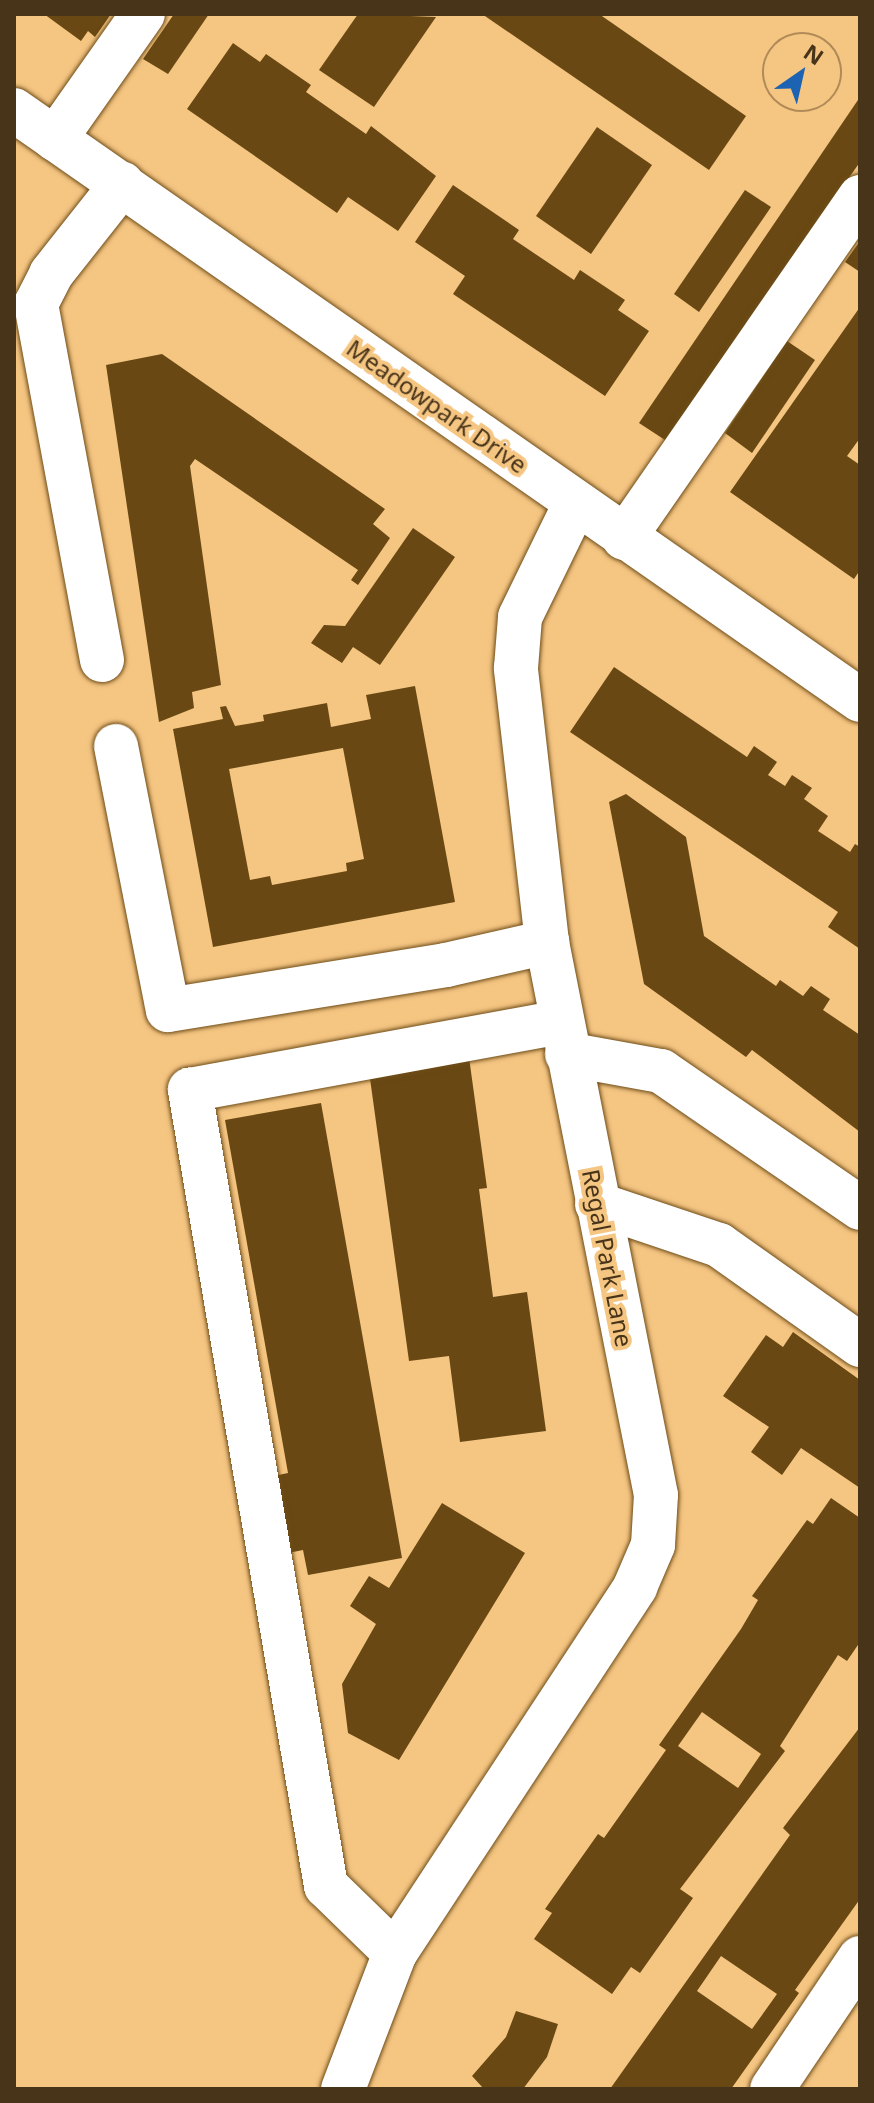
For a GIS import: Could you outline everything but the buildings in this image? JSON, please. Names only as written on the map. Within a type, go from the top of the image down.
[{"type":"street","points":[[55,139],[143,14]]},
{"type":"street","name":"Meadowpark Drive","points":[[14,110],[860,700]]},
{"type":"street","points":[[102,660],[36,304],[51,274],[122,184]]},
{"type":"street","points":[[624,538],[860,197]]},
{"type":"street","name":"Regal Park Lane","points":[[343,2089],[395,1953],[635,1587],[653,1545],[656,1495],[547,942],[517,655],[520,617],[575,504]]},
{"type":"street","points":[[116,746],[168,1010],[446,965],[547,942]]},
{"type":"street","points":[[395,1953],[326,1886],[190,1090],[565,1038],[661,1071],[860,1208]]},
{"type":"street","points":[[597,1204],[719,1245],[860,1345]]},
{"type":"street","points":[[772,2089],[860,1958]]}]
